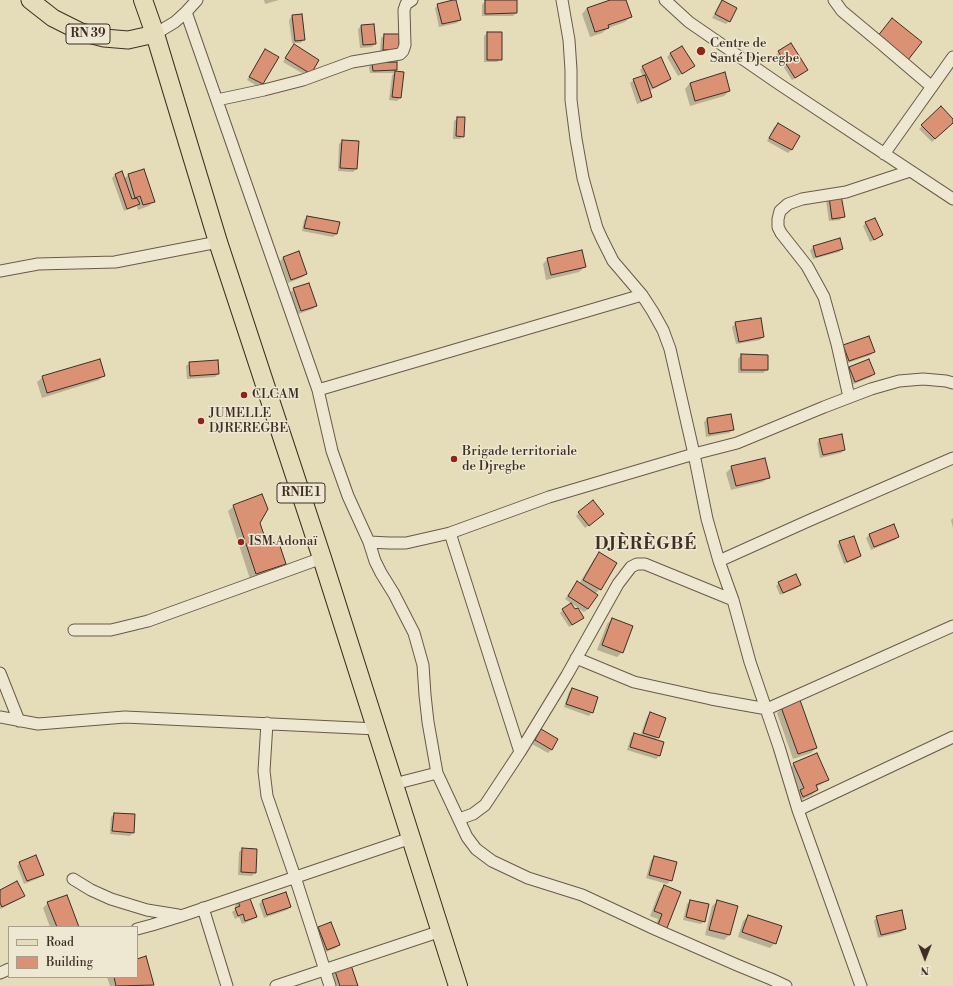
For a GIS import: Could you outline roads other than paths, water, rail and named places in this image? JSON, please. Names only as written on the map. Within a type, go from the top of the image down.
[{"type":"highway","name":"RNIE 1","points":[[143,0],[155,34],[218,242],[322,558],[458,986]]},
{"type":"main road","name":"RN 39","points":[[30,0],[53,18],[81,32],[104,38],[128,40],[155,34]]},
{"type":"street","points":[[155,34],[175,22],[197,0]]},
{"type":"street","points":[[217,100],[304,80],[352,62],[400,54],[405,45],[404,10],[406,4],[412,0]]},
{"type":"street","points":[[562,0],[569,40],[571,100],[576,139],[583,178],[598,228],[613,261],[642,295],[653,312],[663,330],[670,349],[707,519],[719,561],[733,600],[750,662],[767,709],[798,810],[860,986]]},
{"type":"street","points":[[665,0],[689,22],[953,199]]},
{"type":"street","points":[[834,0],[842,11],[932,87]]},
{"type":"street","points":[[186,12],[318,390],[332,451],[348,496],[369,542],[375,561],[414,633],[423,665],[425,695],[437,773],[467,837],[476,850],[492,861],[528,878],[582,895],[657,930],[786,986]]},
{"type":"street","points":[[884,154],[953,57]]},
{"type":"street","points":[[849,397],[837,344],[824,297],[807,266],[781,233],[778,227],[780,211],[788,204],[802,199],[846,192],[910,171]]},
{"type":"street","points":[[0,271],[38,264],[115,262],[218,242]]},
{"type":"street","points":[[318,390],[642,295]]},
{"type":"street","points":[[369,542],[406,542],[450,532],[549,497],[737,442],[872,389],[899,382],[923,379],[953,383]]},
{"type":"street","points":[[719,561],[808,520],[953,458]]},
{"type":"street","points":[[450,532],[520,752]]},
{"type":"street","points":[[74,630],[111,630],[148,622],[322,558]]},
{"type":"street","points":[[459,819],[473,814],[485,805],[520,752],[618,584],[631,567],[637,564],[644,564],[733,600]]},
{"type":"street","points":[[576,658],[634,682],[711,699],[767,709],[953,626]]},
{"type":"street","points":[[0,673],[19,721]]},
{"type":"street","points":[[0,718],[38,724],[125,717],[377,729]]},
{"type":"street","points":[[267,724],[264,771],[267,796],[330,986]]},
{"type":"street","points":[[798,810],[953,737]]},
{"type":"street","points":[[394,784],[437,773]]},
{"type":"street","points":[[138,929],[152,926],[411,838]]},
{"type":"street","points":[[73,879],[111,900],[147,910],[181,916]]},
{"type":"street","points":[[203,908],[227,986]]},
{"type":"street","points":[[276,986],[441,931]]},
{"type":"place","name":"Centre de Santé Djeregbe","points":[[701,51]]},
{"type":"place","name":"CLCAM","points":[[244,395]]},
{"type":"place","name":"JUMELLE DJREREGBE","points":[[201,421]]},
{"type":"place","name":"Brigade territoriale de Djregbe","points":[[454,459]]},
{"type":"place","name":"ISM Adonaï","points":[[241,542]]},
{"type":"district","name":"DJÈRÈGBÉ","points":[[646,545]]}]
